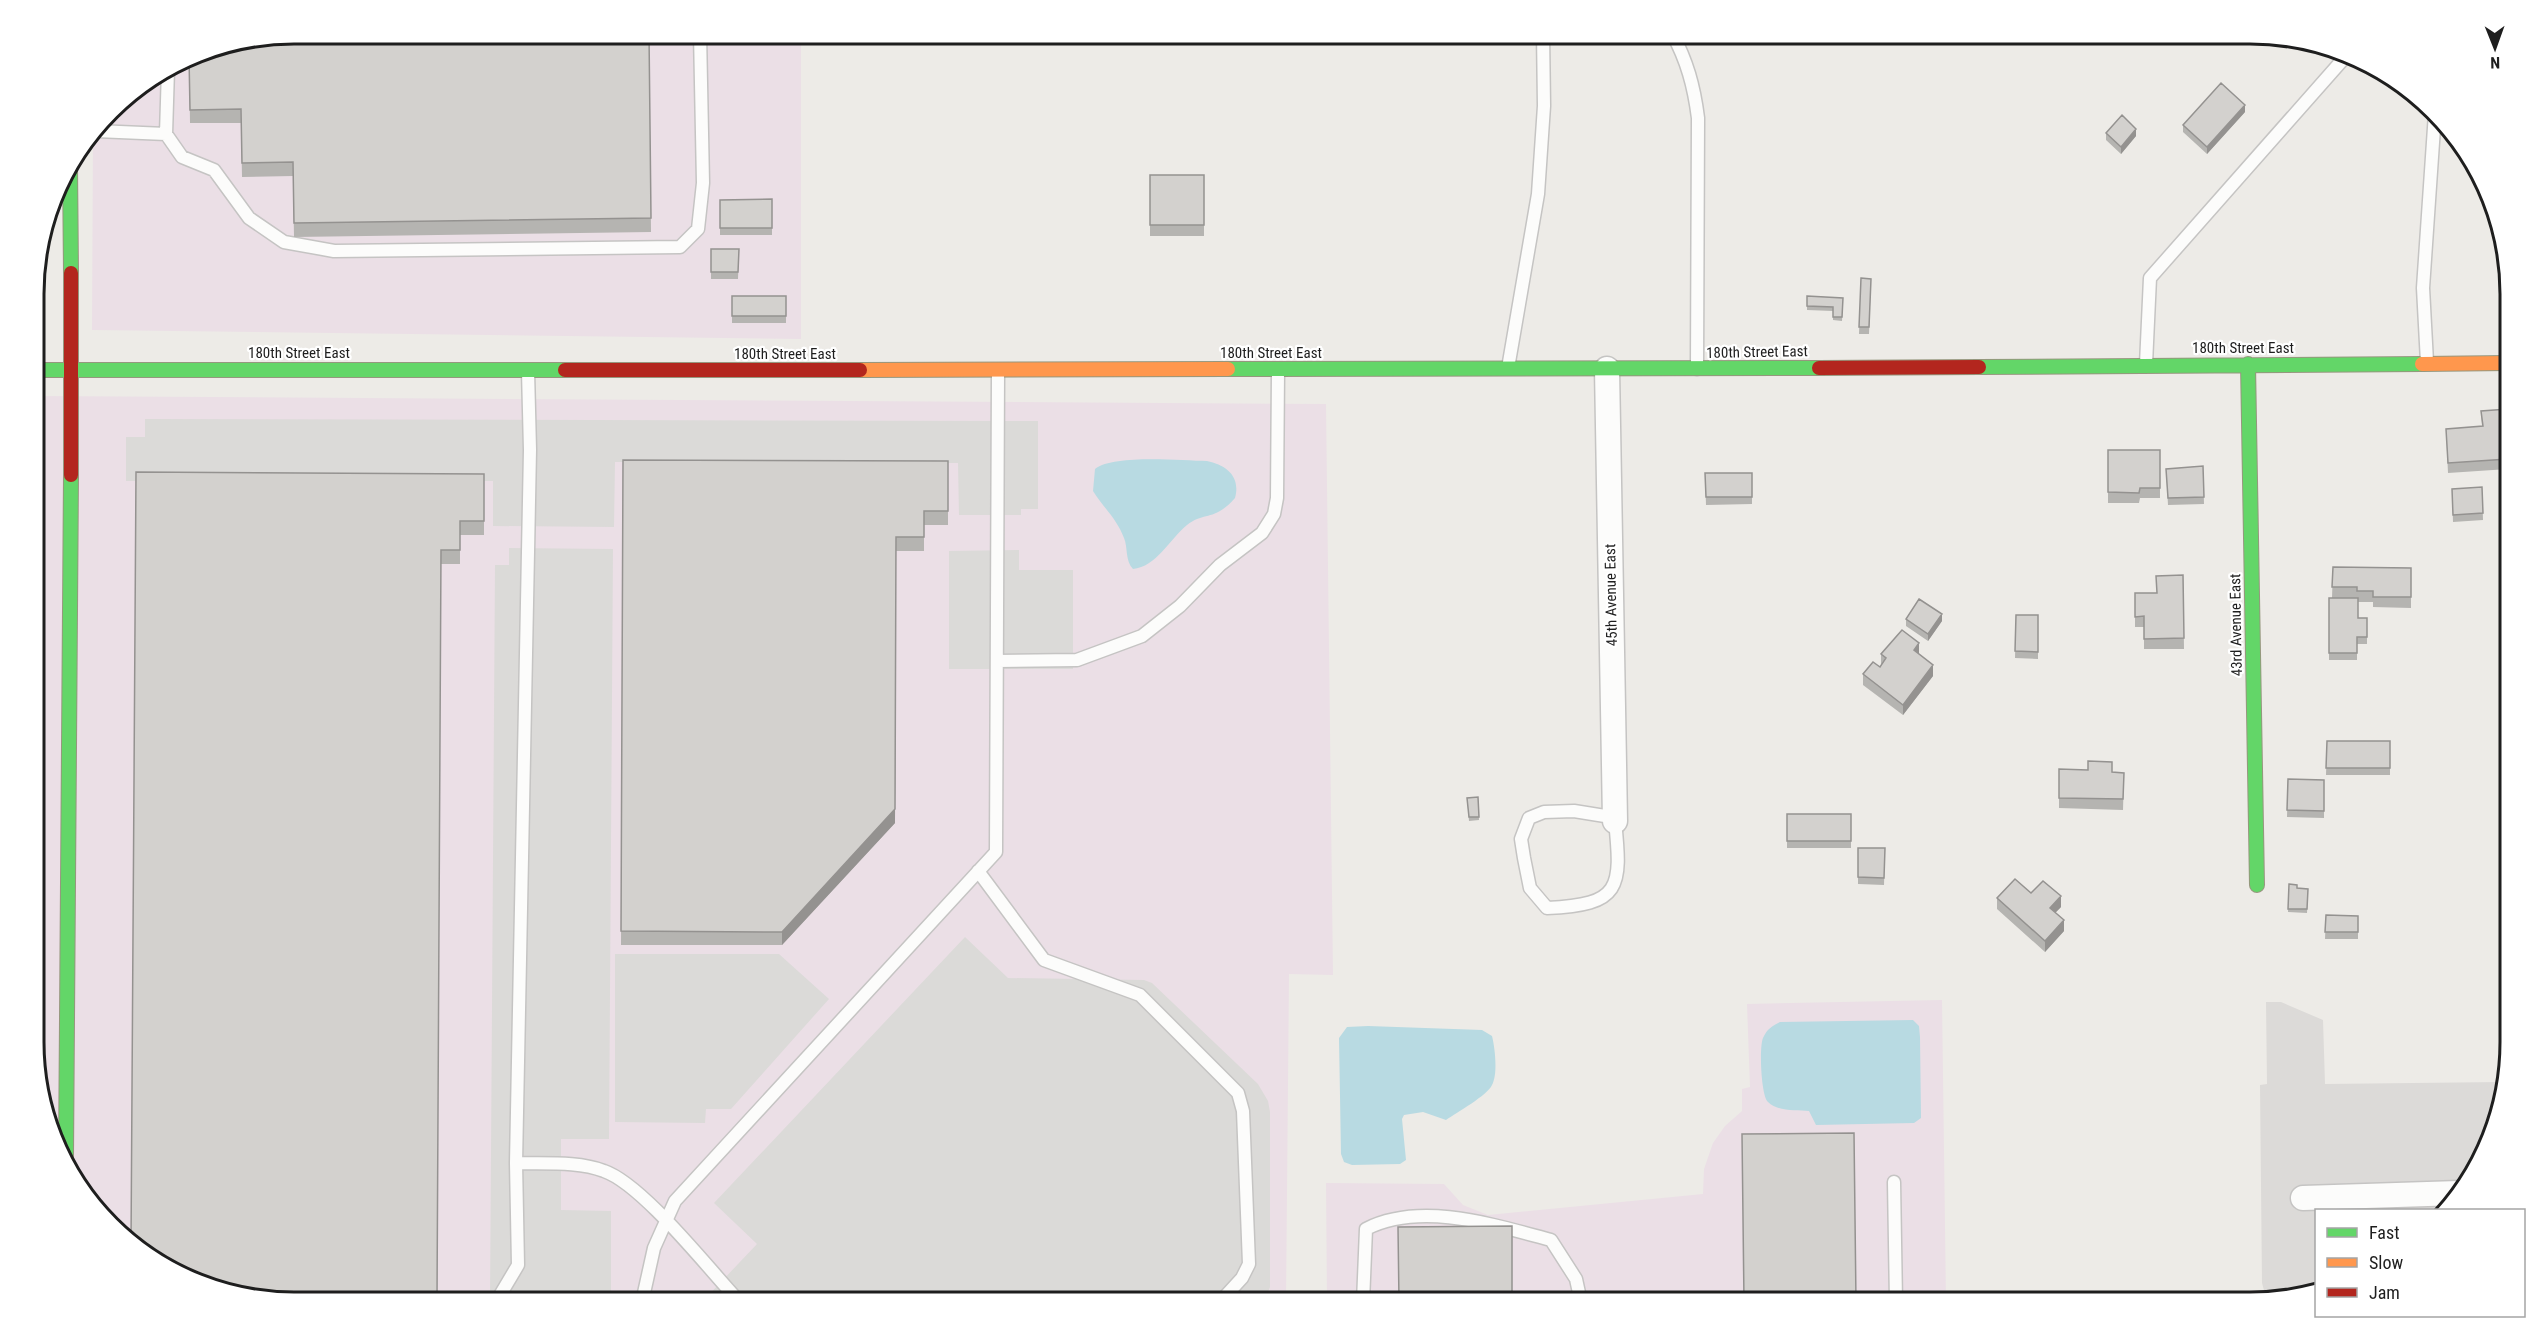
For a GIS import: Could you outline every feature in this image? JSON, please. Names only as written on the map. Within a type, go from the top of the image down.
[{"type":"street","points":[[66,1146],[66,831],[73,370],[70,181]]},
{"type":"street","name":"180th Street East","points":[[44,370],[998,371],[2500,363]]},
{"type":"street","name":"43rd Avenue East","points":[[2248,364],[2257,885]]},
{"type":"street","name":"45th Avenue East","points":[[1608,369],[1615,821]]},
{"type":"street","points":[[2303,1198],[2445,1198]]},
{"type":"lane","points":[[168,77],[166,134],[182,157],[214,170],[249,218],[284,242],[334,251],[680,247],[699,229],[703,183],[700,44]]},
{"type":"lane","points":[[1507,369],[1538,194],[1544,106],[1543,44]]},
{"type":"lane","points":[[1678,44],[1687,61],[1695,89],[1698,118],[1697,369]]},
{"type":"lane","points":[[2146,365],[2150,278],[2342,61]]},
{"type":"lane","points":[[2427,363],[2423,288],[2434,125]]},
{"type":"lane","points":[[103,131],[166,134]]},
{"type":"lane","points":[[502,1292],[518,1265],[516,1163],[530,450],[528,370]]},
{"type":"lane","points":[[997,661],[1077,660],[1142,636],[1180,606],[1220,565],[1262,534],[1274,514],[1277,498],[1278,370]]},
{"type":"lane","points":[[643,1292],[646,1273],[665,1220],[687,1188],[996,852],[998,371]]},
{"type":"lane","points":[[1574,811],[1605,816],[1615,821],[1619,866],[1615,885],[1603,898],[1590,904],[1547,908],[1541,904],[1530,888],[1521,839],[1529,818],[1544,813],[1574,811]]},
{"type":"lane","points":[[978,871],[1044,960],[1140,995],[1238,1093],[1243,1111],[1249,1264],[1242,1278],[1229,1292]]},
{"type":"lane","points":[[516,1163],[590,1167],[620,1178],[665,1220],[731,1292]]},
{"type":"lane","points":[[1894,1182],[1896,1292]]},
{"type":"lane","points":[[1363,1292],[1366,1229],[1382,1220],[1428,1216],[1499,1226],[1551,1240],[1576,1279],[1579,1292]]},
{"type":"shaded area","points":[[277,44],[801,44],[801,339],[92,330],[93,144],[105,129],[141,95],[168,77],[198,62],[244,48]]},
{"type":"shaded area","points":[[44,396],[1326,404],[1333,975],[1289,974],[1286,1292],[293,1292],[244,1287],[198,1273],[168,1258],[141,1240],[95,1194],[77,1167],[62,1137],[48,1091],[44,1058]]},
{"type":"shaded area","points":[[145,419],[1038,421],[1038,509],[1021,509],[1021,515],[959,515],[958,463],[615,462],[614,527],[493,526],[493,481],[126,481],[126,437],[145,437]]},
{"type":"shaded area","points":[[509,548],[613,549],[609,1139],[561,1139],[561,1210],[611,1211],[611,1292],[490,1292],[495,565],[509,565]]},
{"type":"shaded area","points":[[1019,550],[1019,570],[1073,570],[1073,669],[949,669],[949,551]]},
{"type":"shaded area","points":[[965,937],[1008,978],[1144,980],[1152,983],[1258,1084],[1268,1101],[1270,1112],[1270,1287],[1268,1292],[711,1292],[757,1244],[714,1203]]},
{"type":"shaded area","points":[[615,954],[779,954],[829,999],[731,1109],[706,1109],[705,1123],[615,1122]]},
{"type":"shaded area","points":[[1942,1000],[1946,1292],[1327,1292],[1326,1183],[1444,1184],[1463,1205],[1488,1215],[1703,1194],[1704,1169],[1713,1143],[1725,1126],[1742,1111],[1742,1089],[1750,1087],[1747,1004]]},
{"type":"shaded area","points":[[2266,1002],[2281,1002],[2323,1020],[2325,1084],[2496,1082],[2491,1107],[2474,1152],[2457,1181],[2435,1209],[2315,1209],[2315,1283],[2264,1291],[2262,1283],[2260,1085],[2267,1084]]},
{"type":"water","points":[[1117,461],[1207,461],[1220,465],[1234,478],[1235,498],[1221,510],[1187,525],[1156,558],[1133,569],[1130,566],[1121,531],[1093,491],[1095,469]]},
{"type":"water","points":[[1913,1020],[1919,1026],[1920,1037],[1921,1118],[1914,1123],[1816,1125],[1809,1111],[1788,1110],[1768,1102],[1761,1071],[1761,1051],[1766,1032],[1777,1023]]},
{"type":"water","points":[[1347,1027],[1482,1030],[1492,1036],[1495,1068],[1492,1085],[1478,1099],[1446,1120],[1423,1112],[1404,1115],[1402,1119],[1406,1160],[1400,1164],[1352,1165],[1344,1162],[1341,1154],[1339,1038]]},
{"type":"building","points":[[277,44],[649,44],[651,218],[294,223],[293,162],[242,163],[241,109],[190,110],[189,66],[244,48]]},
{"type":"building","points":[[2221,83],[2245,105],[2207,147],[2183,125]]},
{"type":"building","points":[[2122,115],[2136,129],[2121,147],[2106,133]]},
{"type":"building","points":[[1150,175],[1204,175],[1204,225],[1150,225]]},
{"type":"building","points":[[772,199],[772,228],[720,228],[720,200]]},
{"type":"building","points":[[711,249],[739,249],[738,272],[711,272]]},
{"type":"building","points":[[1861,278],[1871,279],[1869,327],[1859,327]]},
{"type":"building","points":[[732,296],[786,296],[786,316],[732,316]]},
{"type":"building","points":[[1807,296],[1843,298],[1842,317],[1833,317],[1833,307],[1807,306]]},
{"type":"building","points":[[2500,410],[2500,460],[2448,463],[2446,429],[2483,426],[2481,411]]},
{"type":"building","points":[[2108,450],[2160,450],[2160,488],[2140,488],[2139,493],[2108,492]]},
{"type":"building","points":[[623,460],[948,461],[948,511],[924,511],[924,537],[896,537],[895,809],[782,932],[621,931]]},
{"type":"building","points":[[2203,466],[2204,497],[2168,498],[2166,469]]},
{"type":"building","points":[[136,472],[484,474],[484,521],[460,521],[460,550],[441,550],[437,1292],[293,1292],[244,1287],[183,1266],[131,1232]]},
{"type":"building","points":[[1705,473],[1752,473],[1752,497],[1706,497]]},
{"type":"building","points":[[2482,487],[2483,513],[2453,515],[2452,489]]},
{"type":"building","points":[[2333,567],[2411,568],[2411,597],[2373,597],[2373,591],[2357,591],[2357,587],[2332,587]]},
{"type":"building","points":[[2183,575],[2184,638],[2144,639],[2144,616],[2135,617],[2135,593],[2157,593],[2156,576]]},
{"type":"building","points":[[2329,598],[2358,598],[2358,618],[2367,618],[2367,637],[2357,637],[2357,653],[2329,653]]},
{"type":"building","points":[[1919,599],[1942,614],[1928,634],[1906,619]]},
{"type":"building","points":[[2016,615],[2038,615],[2038,652],[2015,651]]},
{"type":"building","points":[[1902,630],[1919,643],[1914,650],[1933,665],[1903,705],[1863,674],[1873,662],[1880,667],[1886,658],[1881,654]]},
{"type":"building","points":[[2327,741],[2390,741],[2390,768],[2326,768]]},
{"type":"building","points":[[2088,761],[2112,762],[2112,772],[2124,773],[2123,799],[2059,798],[2059,769],[2088,770]]},
{"type":"building","points":[[2288,779],[2324,780],[2324,811],[2287,810]]},
{"type":"building","points":[[1478,797],[1479,817],[1469,817],[1467,798]]},
{"type":"building","points":[[1787,814],[1851,814],[1851,841],[1787,841]]},
{"type":"building","points":[[1858,848],[1885,848],[1884,878],[1858,877]]},
{"type":"building","points":[[2015,879],[2031,893],[2043,881],[2061,896],[2050,908],[2064,920],[2045,941],[1997,898]]},
{"type":"building","points":[[2289,884],[2297,885],[2297,888],[2308,889],[2307,909],[2288,909]]},
{"type":"building","points":[[2326,915],[2358,916],[2358,932],[2325,932]]},
{"type":"building","points":[[1854,1133],[1856,1292],[1744,1292],[1742,1134]]},
{"type":"building","points":[[1512,1226],[1512,1292],[1399,1292],[1398,1227]]},
{"type":"traffic: fast","points":[[70,181],[71,273]]},
{"type":"traffic: fast","points":[[2248,364],[2257,885]]},
{"type":"traffic: fast","points":[[1979,367],[2422,364]]},
{"type":"traffic: fast","points":[[1228,369],[1819,368]]},
{"type":"traffic: fast","points":[[44,370],[565,370]]},
{"type":"traffic: fast","points":[[66,1146],[71,475]]},
{"type":"traffic: slow","points":[[2422,364],[2500,363]]},
{"type":"traffic: slow","points":[[860,370],[1228,369]]},
{"type":"traffic: jam","points":[[71,273],[71,475]]},
{"type":"traffic: jam","points":[[1819,368],[1979,367]]},
{"type":"traffic: jam","points":[[565,370],[860,370]]}]
